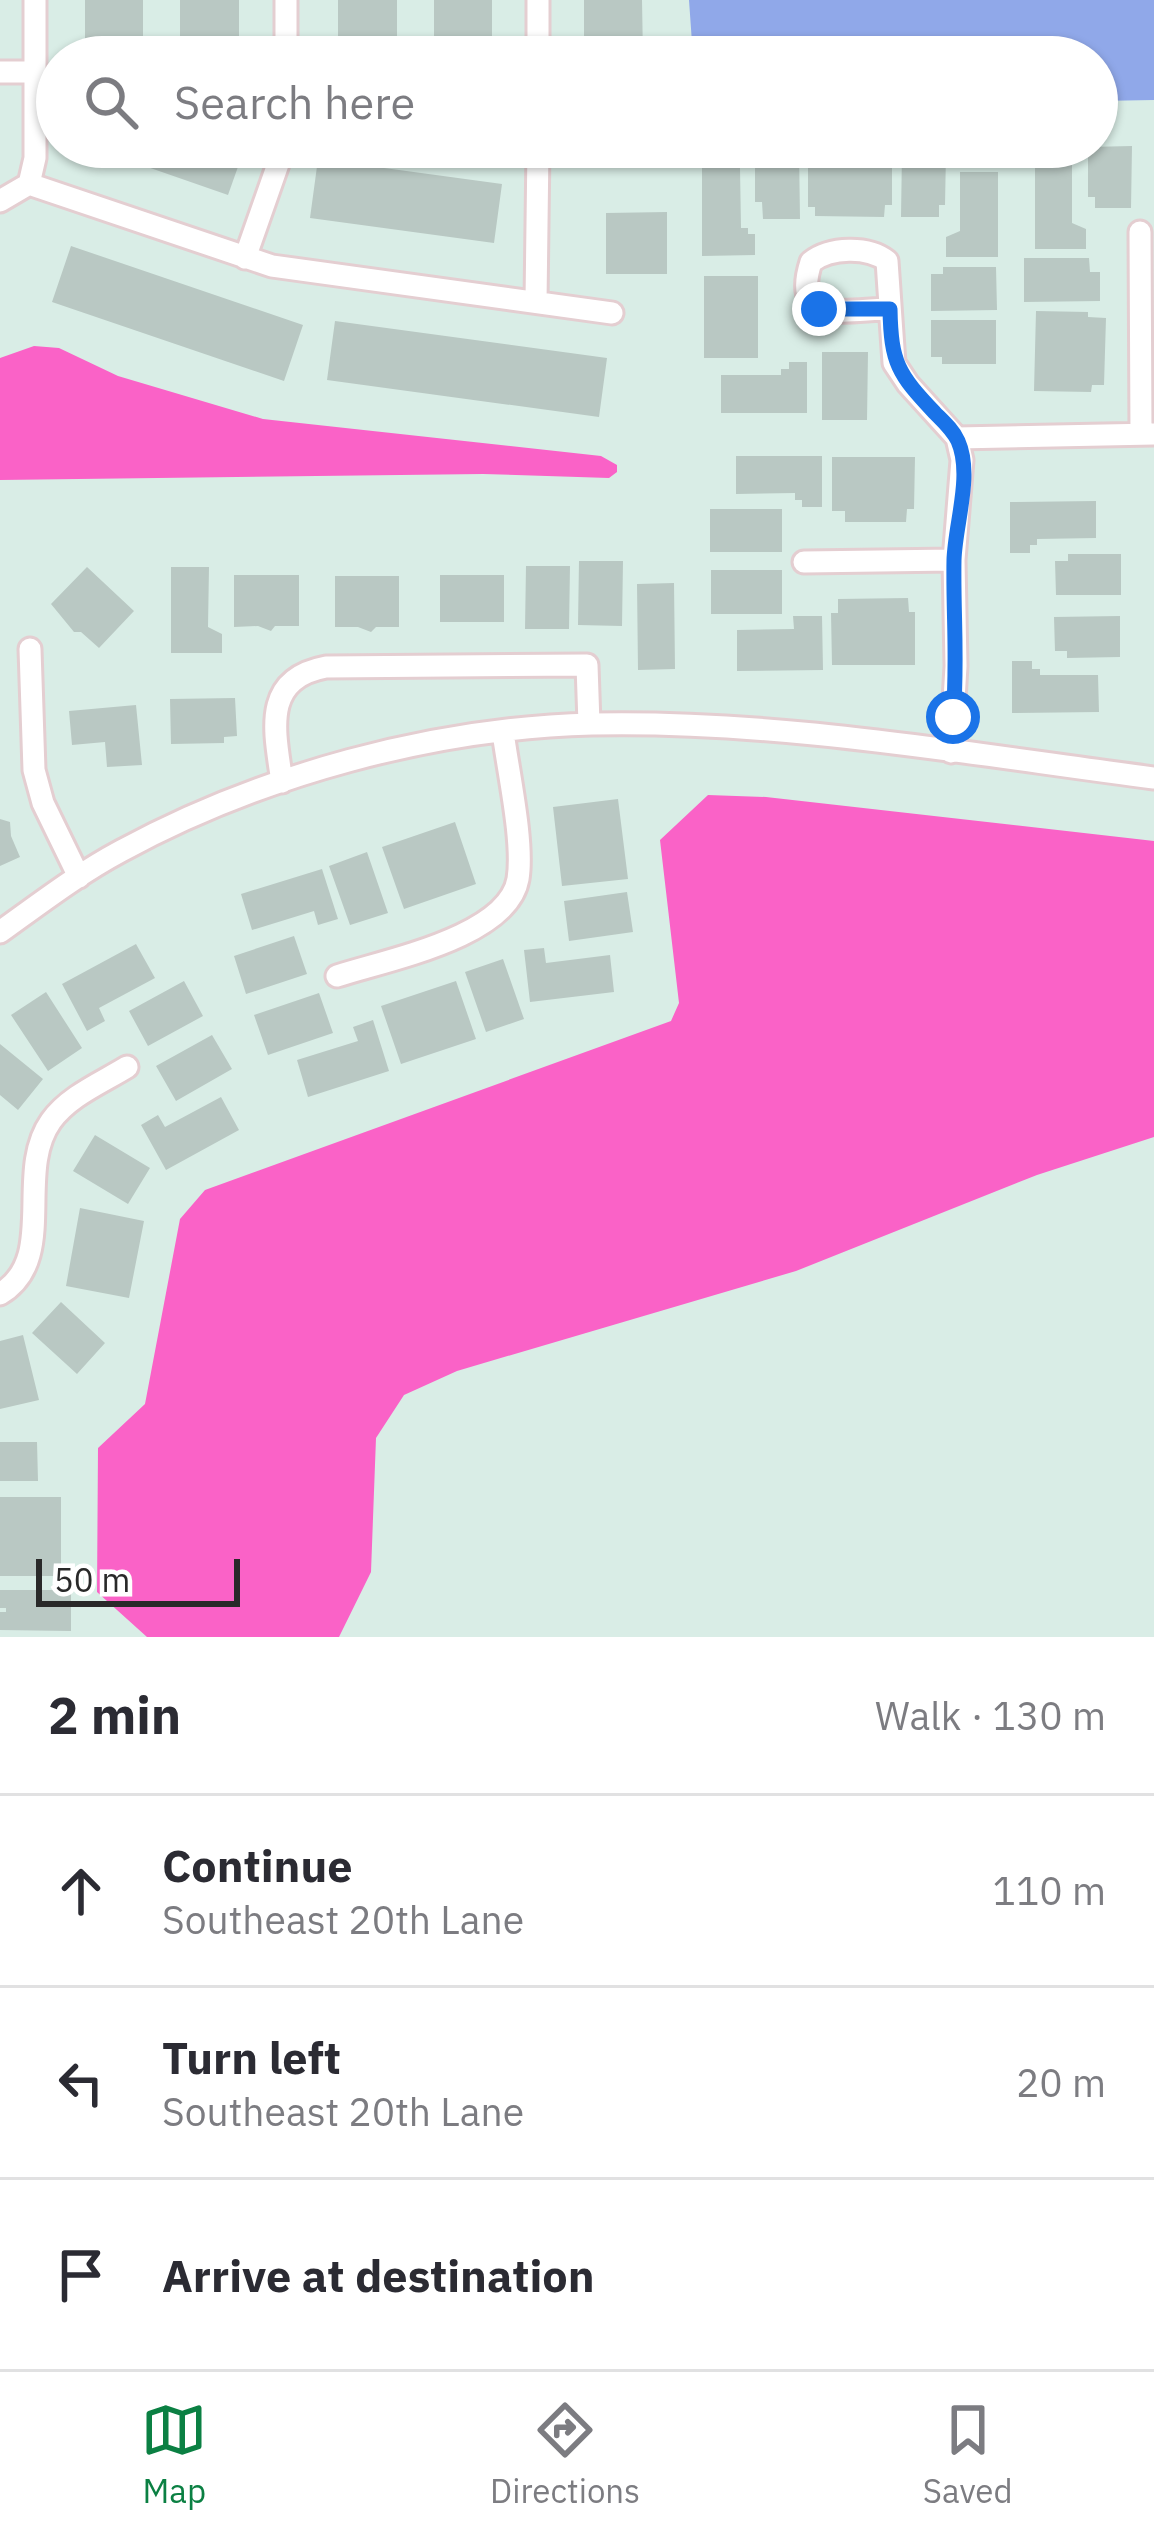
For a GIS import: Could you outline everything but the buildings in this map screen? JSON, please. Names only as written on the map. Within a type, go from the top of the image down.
[{"type":"street","points":[[0,201],[29,184],[35,158],[34,0]]},
{"type":"street","points":[[286,0],[286,36]]},
{"type":"street","points":[[538,0],[538,36]]},
{"type":"street","points":[[0,72],[35,72]]},
{"type":"street","points":[[244,258],[276,168]]},
{"type":"street","points":[[536,302],[538,168]]},
{"type":"street","points":[[29,184],[295,271],[612,313]]},
{"type":"street","points":[[957,438],[1147,434],[1140,232]]},
{"type":"street","points":[[890,309],[891,351],[898,372],[957,438],[963,471],[954,560],[956,666],[951,752]]},
{"type":"street","points":[[804,562],[954,560]]},
{"type":"street","points":[[30,649],[34,770],[43,803],[79,877]]},
{"type":"street","points":[[282,782],[279,698],[294,678],[314,669],[586,665],[589,724]]},
{"type":"street","points":[[0,932],[79,877],[158,832],[282,782],[436,742],[503,732],[589,724],[731,728],[1154,778]]},
{"type":"street","points":[[337,976],[473,930],[508,902],[517,886],[519,857],[503,732]]},
{"type":"street","points":[[0,1294],[20,1278],[28,1264],[32,1174],[44,1134],[68,1103],[128,1067]]},
{"type":"shaded area","points":[[689,0],[1154,0],[1154,100],[1118,101],[1118,36],[692,36]]},
{"type":"shaded area","points":[[34,346],[59,348],[118,376],[263,419],[601,456],[617,465],[617,472],[609,478],[483,474],[0,480],[0,358]]},
{"type":"shaded area","points":[[708,795],[766,797],[1154,841],[1154,1137],[1037,1175],[796,1271],[457,1371],[404,1395],[376,1438],[371,1572],[339,1637],[147,1637],[97,1592],[98,1448],[145,1404],[180,1219],[205,1190],[671,1021],[679,1003],[660,840]]},
{"type":"route","points":[[819,309],[890,309],[891,351],[898,372],[950,428],[960,447],[963,471],[954,560],[953,717]]}]
